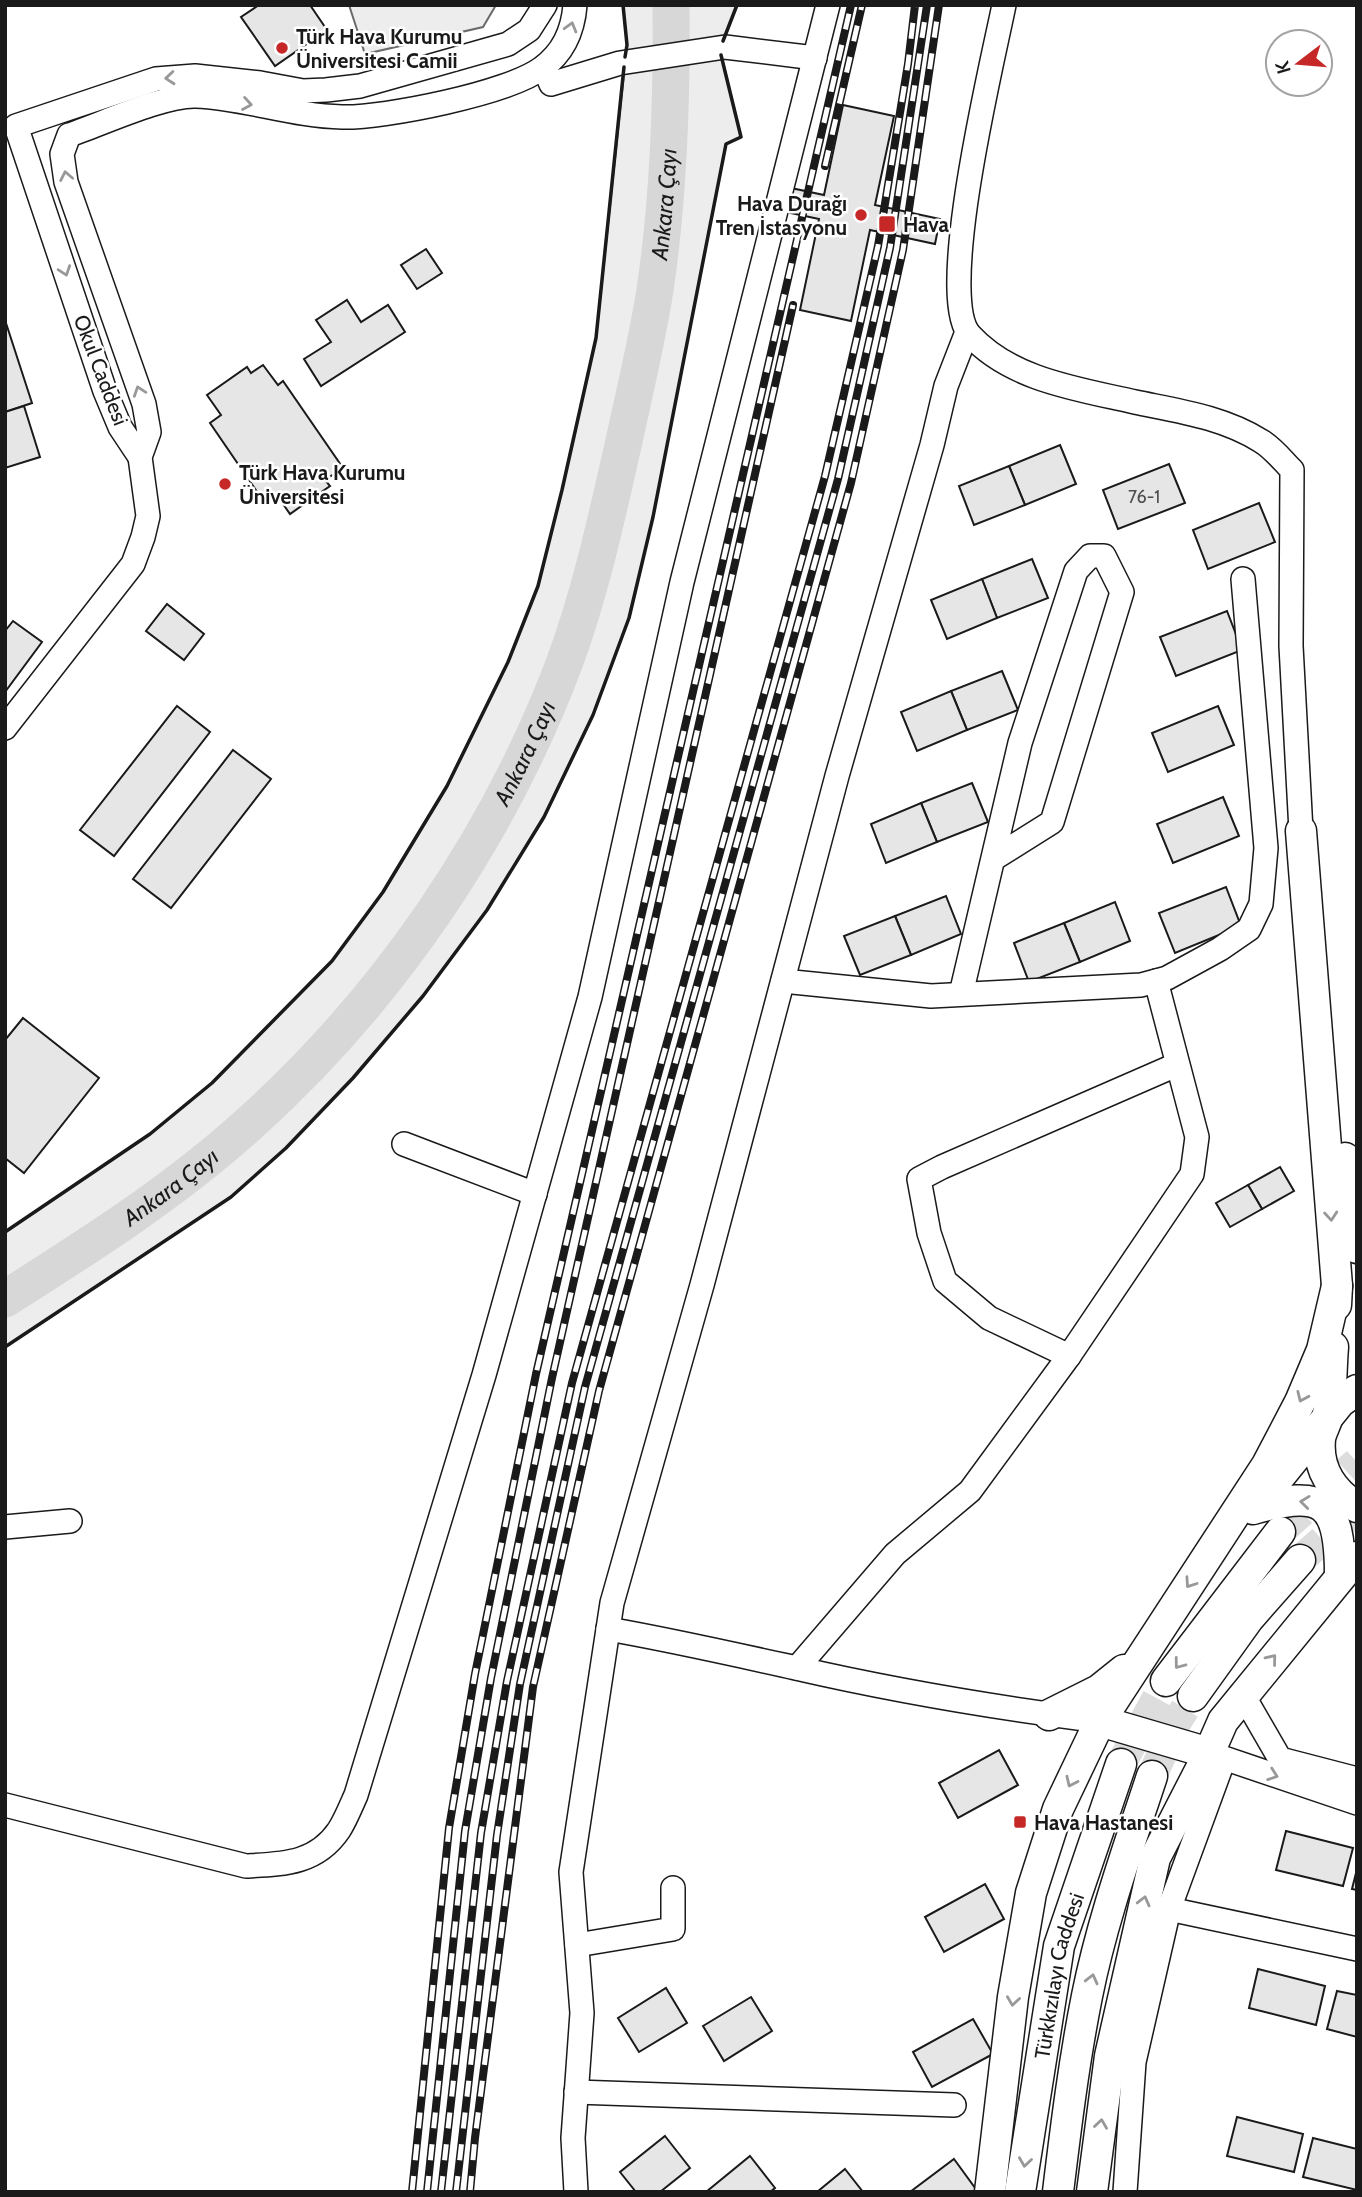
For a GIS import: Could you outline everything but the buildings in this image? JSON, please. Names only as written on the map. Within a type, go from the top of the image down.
[{"type":"main road","points":[[1301,831],[1357,1248]]},
{"type":"main road","points":[[1301,831],[1337,1286],[1327,1418],[1320,1437],[1320,1458],[1327,1478],[1339,1495],[1357,1507]]},
{"type":"main road","points":[[990,2192],[1013,1997],[1031,1893],[1058,1809],[1100,1721],[1267,1465],[1300,1402],[1322,1350],[1337,1286]]},
{"type":"main road","points":[[1229,1527],[1253,1509],[1340,1402],[1357,1390]]},
{"type":"main road","points":[[1092,2192],[1110,2056],[1155,1858],[1216,1756],[1223,1721],[1348,1566],[1332,1517],[1322,1505],[1304,1499],[1281,1501],[1253,1509]]},
{"type":"main road","points":[[1166,1681],[1280,1532]]},
{"type":"main road","points":[[1192,1696],[1249,1618],[1300,1560]]},
{"type":"main road","points":[[1049,1714],[1099,1690],[1140,1656]]},
{"type":"main road","points":[[1100,1721],[1216,1756]]},
{"type":"main road","name":"Türkkızılayı Caddesi","points":[[1020,2192],[1059,1946],[1121,1764]]},
{"type":"main road","name":"Türkkızılayı Caddesi","points":[[1058,2192],[1087,1995],[1113,1895],[1152,1776]]},
{"type":"street","name":"Okul Caddesi","points":[[140,457],[120,427],[10,127],[156,79],[195,76],[303,91],[360,86],[508,44],[529,30],[545,5]]},
{"type":"street","name":"Okul Caddesi","points":[[140,457],[149,432],[144,404],[66,182],[62,154],[69,135],[170,99],[194,96],[306,115],[345,118],[409,109],[458,98],[520,80],[544,67],[567,39],[574,19],[575,5]]},
{"type":"street","points":[[5,1805],[246,1866],[285,1864],[316,1853],[339,1830],[356,1795],[484,1375],[590,997],[682,582],[828,5]]},
{"type":"street","points":[[1004,5],[962,226],[958,299],[967,332],[990,353],[1017,368],[1064,386],[1217,420],[1263,442],[1292,470],[1291,646],[1301,831]]},
{"type":"street","points":[[544,67],[551,84],[620,63],[725,47],[815,58]]},
{"type":"street","name":"Okul Caddesi","points":[[458,98],[444,97],[439,91],[437,77],[442,69],[467,57]]},
{"type":"street","points":[[404,73],[423,78],[429,88],[425,102],[409,109]]},
{"type":"street","points":[[576,2192],[573,2138],[582,2013],[570,1872],[612,1603],[702,1285],[837,776],[932,445],[946,386],[967,332]]},
{"type":"street","points":[[5,727],[133,564],[148,516],[140,457]]},
{"type":"street","points":[[961,995],[1020,743],[1076,571],[1090,556],[1104,556],[1122,592],[1052,822],[993,859]]},
{"type":"street","points":[[783,982],[931,996],[1141,985],[1167,978],[1220,949],[1249,929],[1261,904],[1266,848],[1243,579]]},
{"type":"street","points":[[797,1668],[895,1554],[970,1491],[1069,1356],[1192,1174],[1197,1137],[1156,981]]},
{"type":"street","points":[[1069,1356],[989,1318],[945,1280],[929,1233],[919,1179],[1176,1065]]},
{"type":"street","points":[[404,1144],[535,1194]]},
{"type":"street","points":[[5,1527],[70,1521]]},
{"type":"street","points":[[608,1629],[703,1646],[797,1668],[1100,1721]]},
{"type":"street","points":[[1243,1695],[1280,1759],[1357,1779]]},
{"type":"street","points":[[1125,2192],[1134,2062],[1169,1909],[1216,1756],[1357,1803]]},
{"type":"street","points":[[577,1945],[673,1929],[673,1888]]},
{"type":"street","points":[[1169,1909],[1357,1949]]},
{"type":"street","points":[[576,2092],[954,2105]]},
{"type":"shaded area","points":[[349,5],[496,5],[483,27],[365,54]]},
{"type":"shaded area","points":[[623,5],[737,5],[720,50],[741,137],[726,144],[653,517],[629,618],[593,715],[544,817],[487,910],[423,996],[353,1078],[286,1148],[231,1197],[5,1347],[5,1232],[150,1134],[212,1083],[332,961],[383,892],[447,786],[508,662],[538,586],[596,338],[627,45]]},
{"type":"waterway","name":"Ankara Çayı","points":[[5,1299],[161,1195],[249,1124],[300,1075],[348,1024],[434,912],[472,853],[506,792],[537,729],[564,664],[582,609],[605,525],[645,347],[660,255],[666,184],[671,5]]},
{"type":"tunnel","points":[[1280,1532],[1357,1462]]},
{"type":"tunnel","points":[[1300,1560],[1352,1514]]},
{"type":"tunnel","points":[[1121,1764],[1166,1681]]},
{"type":"tunnel","points":[[1152,1776],[1176,1723],[1193,1696]]},
{"type":"railway","points":[[412,2192],[449,1828],[475,1674],[536,1374],[851,5]]},
{"type":"railway","points":[[825,166],[862,5]]},
{"type":"railway","points":[[441,2192],[481,1833],[507,1681],[572,1383],[825,476],[878,246],[915,5]]},
{"type":"railway","points":[[456,2192],[497,1835],[520,1684],[585,1387],[838,479],[890,248],[927,5]]},
{"type":"railway","points":[[470,2192],[533,1687],[599,1391],[851,483],[903,250],[939,5]]},
{"type":"railway","points":[[427,2192],[465,1831],[491,1678],[552,1378],[793,305]]},
{"type":"wall","points":[[623,5],[627,45],[625,57]]},
{"type":"wall","points":[[723,41],[737,5]]},
{"type":"wall","points":[[5,1347],[231,1197],[286,1148],[353,1078],[423,996],[487,910],[544,817],[593,715],[629,618],[653,517],[726,144],[741,137],[721,55]]},
{"type":"wall","points":[[5,1232],[150,1134],[212,1083],[332,961],[383,892],[447,786],[508,662],[538,586],[562,490],[596,338],[624,67]]},
{"type":"place","name":"Türk Hava Kurumu Üniversitesi Camii","points":[[282,48]]},
{"type":"place","name":"Hava Durağı Tren İstasyonu","points":[[861,215]]},
{"type":"place","name":"Hava","points":[[887,224]]},
{"type":"place","name":"Türk Hava Kurumu Üniversitesi","points":[[225,484]]},
{"type":"place","name":"Hava Hastanesi","points":[[1020,1822]]}]
